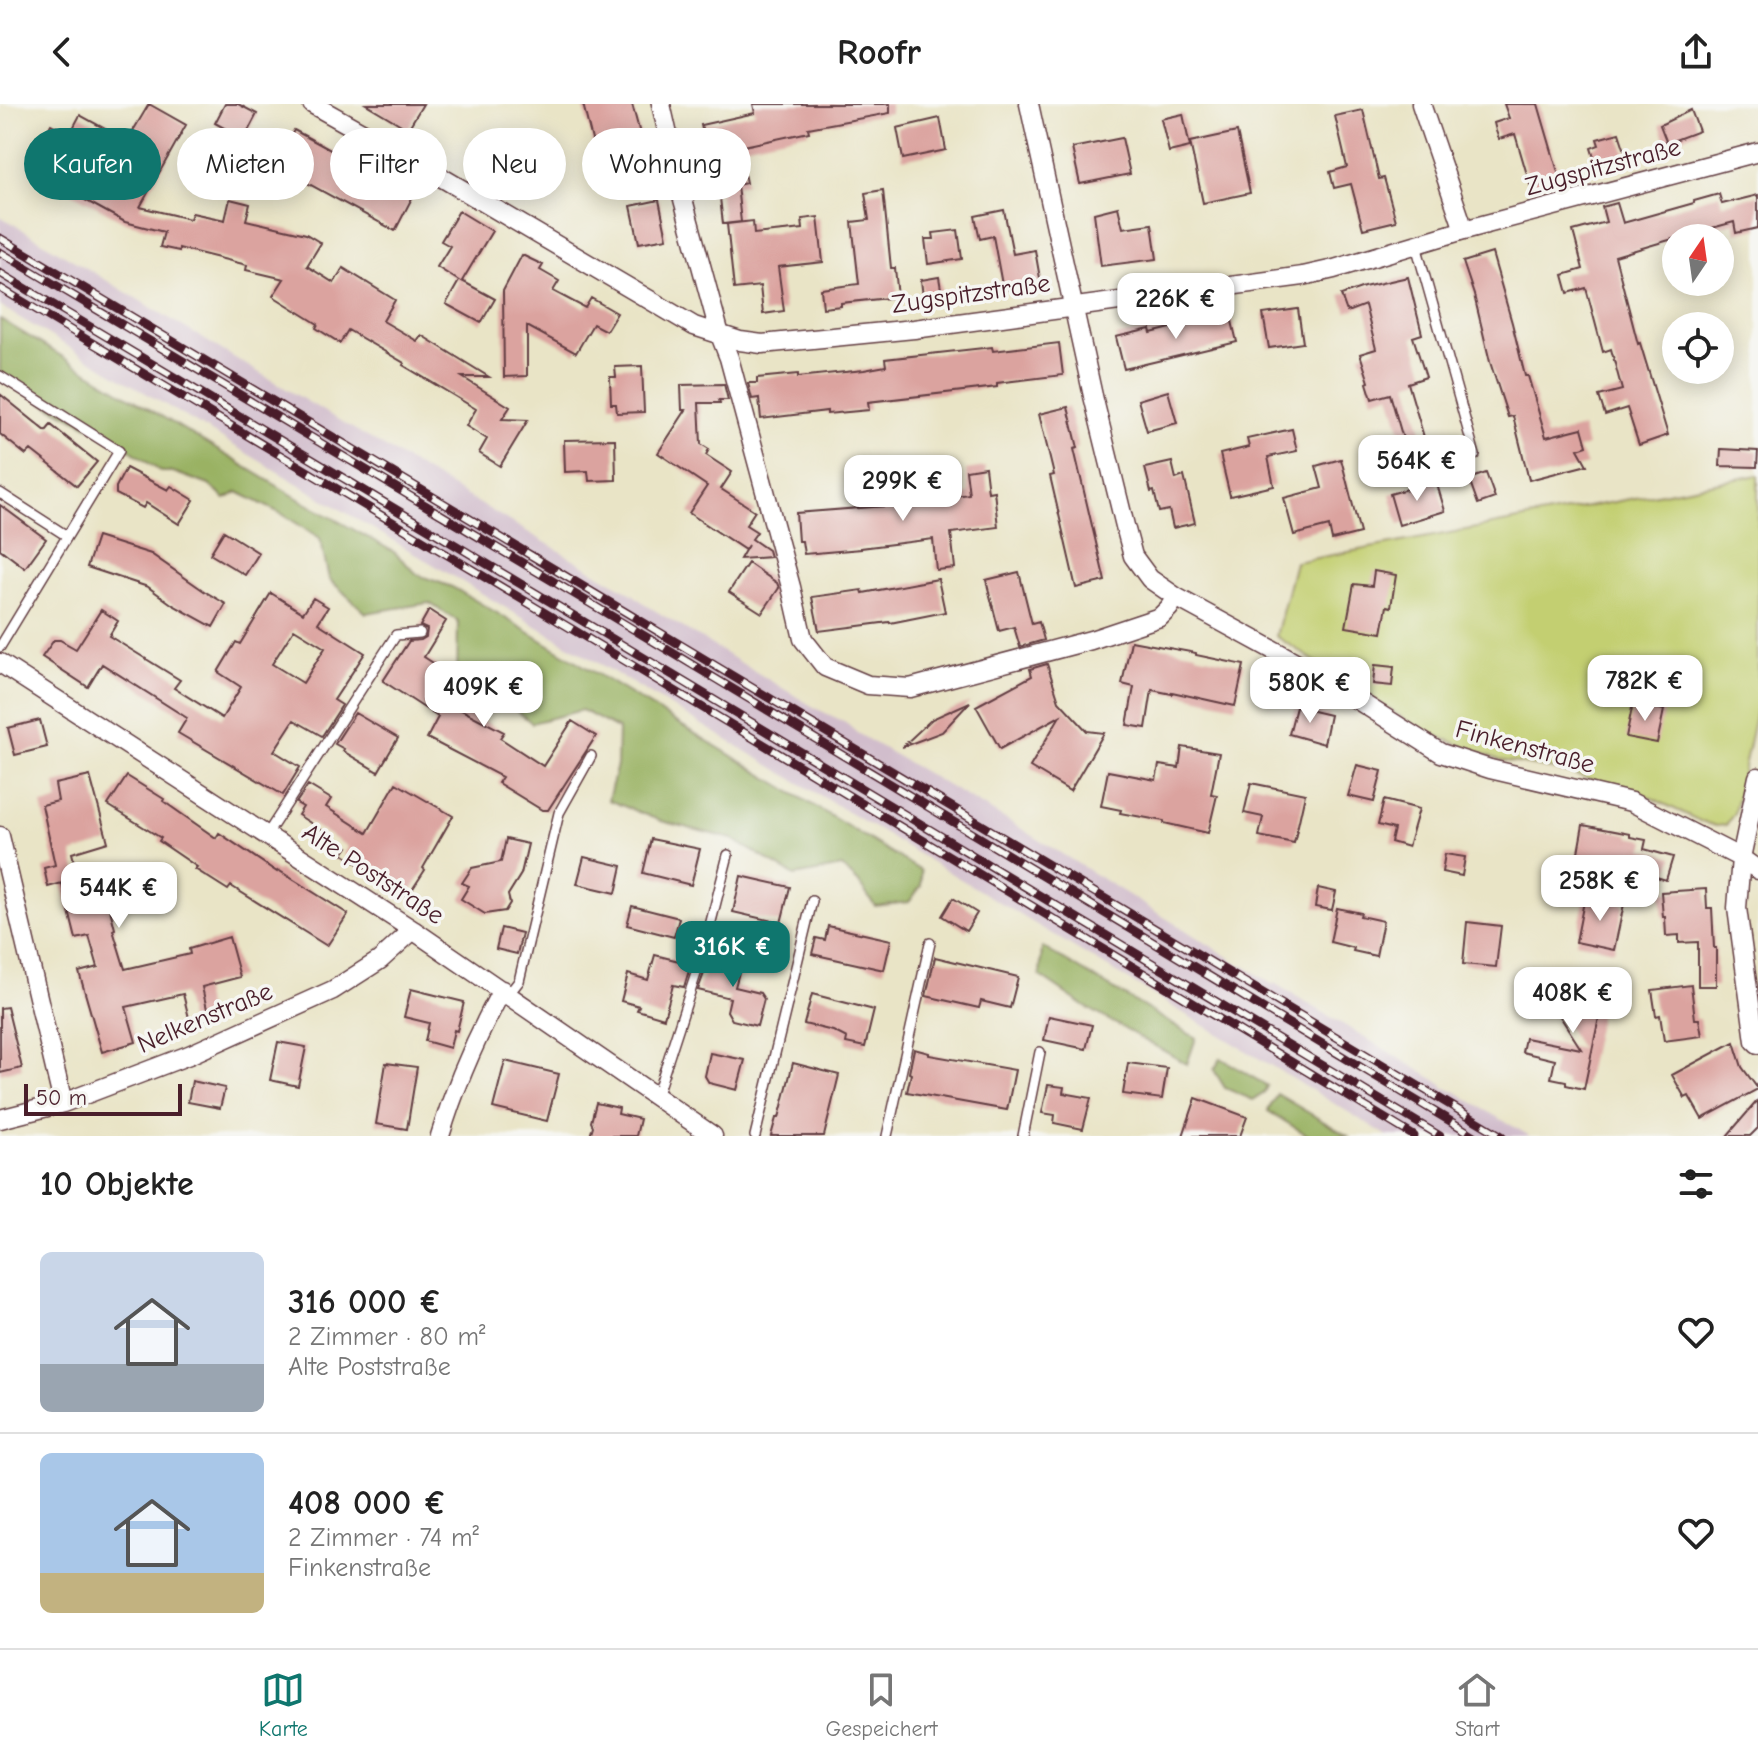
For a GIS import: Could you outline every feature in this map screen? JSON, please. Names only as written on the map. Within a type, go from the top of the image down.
[{"type":"street","name":"Zugspitzstraße","points":[[312,104],[694,326],[740,341],[762,344],[997,319],[1303,276],[1758,152]]},
{"type":"street","points":[[661,104],[681,192],[729,358],[803,639],[825,667],[868,685],[910,688],[1057,649],[1160,617],[1176,597]]},
{"type":"street","name":"Finkenstraße","points":[[1029,104],[1093,396],[1133,556],[1150,579],[1176,597],[1310,670],[1441,753],[1490,769],[1631,802],[1741,858],[1758,870]]},
{"type":"street","points":[[1421,104],[1464,230]]},
{"type":"street","name":"Alte Poststraße","points":[[0,663],[413,930],[713,1136]]},
{"type":"street","points":[[1758,777],[1741,858],[1737,908],[1755,1041],[1758,1044]]},
{"type":"street","points":[[0,836],[63,1103]]},
{"type":"street","name":"Nelkenstraße","points":[[0,1119],[63,1103],[189,1055],[333,990],[380,960],[413,930]]},
{"type":"street","points":[[440,1136],[448,1109],[488,1016],[505,993]]},
{"type":"lane","points":[[1416,245],[1475,455]]},
{"type":"lane","points":[[0,376],[119,451],[0,647]]},
{"type":"lane","points":[[0,493],[67,536]]},
{"type":"lane","points":[[266,836],[396,635],[420,633]]},
{"type":"lane","points":[[505,993],[519,981],[559,813],[591,756]]},
{"type":"lane","points":[[656,1097],[704,949],[728,855]]},
{"type":"lane","points":[[755,1136],[812,901]]},
{"type":"lane","points":[[887,1136],[930,943]]},
{"type":"lane","points":[[1023,1136],[1040,1052]]},
{"type":"shaded area","points":[[0,216],[634,595],[817,709],[845,722],[857,733],[1012,823],[1232,961],[1530,1136],[1388,1136],[0,306]]},
{"type":"green space","points":[[0,319],[304,502],[394,552],[418,575],[452,587],[497,613],[921,871],[921,886],[909,902],[875,906],[858,882],[842,867],[795,876],[732,839],[661,821],[608,800],[617,765],[618,729],[582,710],[532,723],[498,696],[457,682],[458,621],[429,603],[366,613],[329,579],[320,538],[238,492],[225,499],[209,485],[173,472],[161,472],[115,439],[0,377]]},
{"type":"green space","points":[[1758,475],[1758,702],[1734,813],[1726,825],[1702,822],[1637,791],[1551,769],[1500,760],[1421,730],[1276,636],[1295,562]]},
{"type":"green space","points":[[1042,947],[1196,1038],[1187,1064],[1084,1006],[1040,976]]},
{"type":"green space","points":[[1221,1058],[1267,1086],[1263,1094],[1253,1100],[1225,1088],[1214,1070]]},
{"type":"green space","points":[[1277,1094],[1348,1136],[1309,1136],[1268,1111]]},
{"type":"building","points":[[149,104],[186,125],[177,128],[177,141],[161,170],[161,128],[135,128]]},
{"type":"building","points":[[225,104],[238,104],[257,114],[250,128],[224,128],[215,123]]},
{"type":"building","points":[[366,104],[423,104],[406,128]]},
{"type":"building","points":[[583,104],[632,104],[638,128],[589,128]]},
{"type":"building","points":[[753,104],[890,104],[890,113],[808,128],[809,132],[751,144],[751,128],[702,128],[701,125],[755,113]]},
{"type":"building","points":[[1504,104],[1538,104],[1560,179],[1531,188],[1515,134],[1499,139],[1496,131],[1494,123],[1509,118]]},
{"type":"building","points":[[1363,110],[1379,179],[1384,178],[1396,221],[1363,229],[1351,184],[1334,188],[1330,172],[1347,167],[1335,116]]},
{"type":"building","points":[[1691,110],[1699,131],[1667,143],[1660,125]]},
{"type":"building","points":[[1183,114],[1190,147],[1169,152],[1161,119]]},
{"type":"building","points":[[80,115],[104,128],[73,128]]},
{"type":"building","points":[[940,118],[946,150],[903,159],[897,128]]},
{"type":"building","points":[[1237,132],[1250,193],[1203,203],[1190,142]]},
{"type":"building","points":[[1619,133],[1626,154],[1596,164],[1591,148],[1599,145],[1597,139]]},
{"type":"building","points":[[1122,138],[1130,174],[1080,184],[1072,148]]},
{"type":"building","points":[[314,141],[330,150],[330,196],[314,187]]},
{"type":"building","points":[[883,190],[891,268],[895,268],[898,297],[823,308],[821,289],[859,284],[852,222],[869,220],[865,193]]},
{"type":"building","points":[[1719,194],[1722,204],[1758,195],[1758,228],[1736,233],[1734,222],[1662,224],[1662,242],[1615,256],[1638,344],[1668,435],[1639,445],[1627,408],[1605,415],[1599,396],[1622,390],[1611,349],[1603,352],[1586,288],[1568,293],[1563,275],[1583,269],[1573,231],[1606,222],[1602,207],[1617,203],[1623,223]]},
{"type":"building","points":[[85,200],[144,200],[140,207],[190,219],[192,213],[225,220],[230,200],[250,204],[246,220],[306,234],[321,243],[307,266],[334,283],[343,268],[395,300],[383,321],[417,341],[421,335],[489,377],[462,377],[510,407],[502,419],[528,420],[500,466],[479,453],[487,439],[466,426],[476,409],[348,330],[340,343],[316,328],[318,324],[273,296],[284,279],[246,270],[247,265],[179,248],[179,251],[160,247],[164,232],[125,222]]},
{"type":"building","points":[[338,200],[411,200],[395,231]]},
{"type":"building","points":[[659,200],[667,238],[639,243],[631,206]]},
{"type":"building","points":[[720,200],[739,200],[741,222],[723,224]]},
{"type":"building","points":[[1118,207],[1123,228],[1152,224],[1157,259],[1101,266],[1094,213]]},
{"type":"building","points":[[1004,210],[1013,254],[1035,250],[1041,284],[1003,290],[993,236],[980,239],[975,216]]},
{"type":"building","points":[[459,211],[492,231],[462,281],[495,299],[481,323],[446,304],[459,281],[437,267],[450,246],[441,241]]},
{"type":"building","points":[[818,217],[823,262],[778,267],[784,311],[763,314],[760,286],[734,289],[727,224],[753,221],[754,234],[803,229],[802,219]]},
{"type":"building","points":[[958,230],[962,259],[928,264],[925,239],[934,239],[933,233]]},
{"type":"building","points":[[1492,253],[1525,376],[1528,376],[1546,437],[1582,428],[1587,446],[1578,449],[1587,465],[1529,480],[1513,416],[1508,417],[1490,362],[1463,262]]},
{"type":"building","points":[[522,255],[543,265],[540,270],[559,281],[553,291],[585,308],[591,298],[617,313],[606,331],[593,324],[576,353],[527,326],[527,376],[504,377],[503,291]]},
{"type":"building","points":[[939,277],[942,295],[923,297],[921,280]]},
{"type":"building","points":[[1408,277],[1422,334],[1413,337],[1426,377],[1408,383],[1426,444],[1406,449],[1390,394],[1372,399],[1367,383],[1360,354],[1376,349],[1365,305],[1347,312],[1341,295]]},
{"type":"building","points":[[1298,309],[1303,343],[1269,348],[1263,314]]},
{"type":"building","points":[[1230,313],[1237,342],[1124,369],[1116,337],[1150,329],[1151,333]]},
{"type":"building","points":[[1059,343],[1063,375],[997,383],[997,387],[868,402],[869,410],[827,414],[827,411],[761,419],[759,398],[752,399],[748,383],[757,383],[757,378],[864,370],[886,366],[885,359]]},
{"type":"building","points":[[642,366],[644,412],[617,413],[616,404],[611,404],[610,377],[616,377],[615,367]]},
{"type":"building","points":[[724,384],[728,400],[699,403],[701,444],[709,449],[706,455],[732,472],[721,489],[755,511],[746,525],[757,532],[752,539],[768,550],[770,557],[740,559],[748,545],[745,550],[689,513],[707,486],[658,453],[686,410],[682,410],[681,385]]},
{"type":"building","points":[[1168,391],[1177,423],[1147,431],[1138,400]]},
{"type":"building","points":[[0,394],[46,431],[51,425],[97,462],[77,486],[31,450],[26,455],[0,434]]},
{"type":"building","points":[[1068,407],[1078,448],[1074,449],[1105,581],[1076,588],[1039,414]]},
{"type":"building","points":[[1292,429],[1297,451],[1268,457],[1274,486],[1230,496],[1220,454],[1249,447],[1247,439]]},
{"type":"building","points":[[615,439],[616,480],[589,481],[588,471],[565,472],[564,440]]},
{"type":"building","points":[[1721,449],[1758,451],[1757,467],[1720,466]]},
{"type":"building","points":[[1341,459],[1360,533],[1332,540],[1329,526],[1294,535],[1284,498],[1322,488],[1316,466]]},
{"type":"building","points":[[1172,462],[1176,479],[1184,476],[1195,523],[1173,528],[1169,510],[1159,512],[1145,468]]},
{"type":"building","points":[[985,467],[988,492],[994,491],[998,527],[951,533],[955,568],[936,570],[933,539],[804,554],[802,541],[798,541],[796,513],[885,506],[884,503],[969,494],[966,470]]},
{"type":"building","points":[[126,468],[168,490],[171,486],[194,500],[179,524],[146,503],[143,508],[116,494],[116,487]]},
{"type":"building","points":[[1486,473],[1495,498],[1478,504],[1469,479]]},
{"type":"building","points":[[1436,481],[1445,511],[1399,525],[1390,494]]},
{"type":"building","points":[[0,505],[46,539],[25,568],[0,549]]},
{"type":"building","points":[[224,531],[259,553],[245,575],[210,554]]},
{"type":"building","points":[[97,537],[151,554],[226,604],[213,627],[148,587],[87,567]]},
{"type":"building","points":[[748,563],[777,583],[779,588],[762,613],[729,592]]},
{"type":"building","points":[[1374,571],[1396,575],[1391,607],[1387,606],[1382,633],[1346,627],[1354,584],[1372,586]]},
{"type":"building","points":[[1019,572],[1032,624],[1039,622],[1044,640],[1020,647],[1014,627],[999,631],[986,580]]},
{"type":"building","points":[[938,579],[945,612],[890,623],[819,631],[812,597],[862,590],[863,593]]},
{"type":"building","points":[[271,593],[303,613],[313,598],[328,607],[318,623],[365,653],[334,700],[342,705],[322,736],[294,720],[274,751],[300,767],[283,795],[178,733],[187,718],[102,664],[88,687],[42,657],[54,640],[76,649],[101,610],[118,621],[109,636],[180,680],[174,688],[222,718],[241,687],[218,672],[236,642],[240,644]],"holes":[[[294,629],[325,648],[303,683],[272,664]]]},
{"type":"building","points":[[429,610],[446,621],[424,657],[444,670],[429,693],[504,732],[500,738],[543,766],[572,721],[596,736],[548,810],[542,810],[498,783],[502,777],[427,738],[438,717],[383,681],[409,641],[426,637],[427,629],[420,626]]},
{"type":"building","points":[[1131,641],[1244,665],[1235,706],[1152,690],[1146,728],[1127,725],[1134,687],[1122,684]]},
{"type":"building","points":[[1047,664],[1059,701],[1087,731],[1104,733],[1070,791],[1030,767],[1060,716],[1000,749],[976,706],[1032,676],[1030,669]]},
{"type":"building","points":[[1375,665],[1394,667],[1392,686],[1373,684]]},
{"type":"building","points":[[970,702],[942,732],[902,747],[932,719]]},
{"type":"building","points":[[1633,703],[1664,710],[1657,743],[1626,737]]},
{"type":"building","points":[[1296,707],[1330,715],[1324,744],[1289,734]]},
{"type":"building","points":[[355,713],[398,738],[378,772],[335,744]]},
{"type":"building","points":[[40,720],[47,747],[15,755],[8,728]]},
{"type":"building","points":[[1182,747],[1219,753],[1211,794],[1217,795],[1208,833],[1101,806],[1108,771],[1156,780],[1159,765],[1179,768]]},
{"type":"building","points":[[1357,765],[1382,771],[1374,802],[1348,796]]},
{"type":"building","points":[[90,776],[108,842],[72,853],[80,884],[102,878],[125,969],[190,954],[189,949],[229,937],[240,977],[202,987],[209,1018],[190,1022],[183,994],[126,1007],[136,1042],[102,1052],[79,972],[98,967],[89,936],[76,939],[62,883],[48,887],[44,868],[55,865],[42,805],[58,801],[55,784]]},
{"type":"building","points":[[127,776],[216,838],[219,833],[348,914],[327,946],[231,886],[228,890],[195,869],[197,867],[159,841],[161,838],[108,805]]},
{"type":"building","points":[[396,783],[453,816],[408,896],[375,875],[376,870],[373,874],[343,854],[348,847],[298,815],[303,807],[296,803],[308,785],[331,799],[326,807],[367,833]]},
{"type":"building","points":[[1251,783],[1305,794],[1294,843],[1259,836],[1263,817],[1244,813]]},
{"type":"building","points":[[1384,800],[1419,809],[1408,847],[1391,842],[1394,829],[1378,825]]},
{"type":"building","points":[[1583,825],[1630,834],[1630,837],[1646,840],[1644,849],[1673,857],[1666,880],[1640,871],[1577,858]]},
{"type":"building","points":[[506,839],[528,844],[521,874],[508,895],[510,903],[505,911],[485,914],[461,899],[469,886],[462,883],[472,868],[501,862]]},
{"type":"building","points":[[651,839],[700,849],[691,885],[643,873]]},
{"type":"building","points":[[1445,854],[1465,857],[1462,876],[1442,872]]},
{"type":"building","points":[[584,857],[622,866],[616,893],[577,884]]},
{"type":"building","points":[[741,876],[790,887],[781,923],[733,912]]},
{"type":"building","points":[[1318,888],[1336,892],[1332,910],[1315,907]]},
{"type":"building","points":[[1706,889],[1707,908],[1712,908],[1716,986],[1698,986],[1698,942],[1679,943],[1679,935],[1666,936],[1663,917],[1661,892]]},
{"type":"building","points":[[1585,896],[1624,904],[1614,950],[1576,942]]},
{"type":"building","points":[[953,898],[977,913],[966,931],[942,916]]},
{"type":"building","points":[[632,906],[679,918],[674,937],[627,925]]},
{"type":"building","points":[[1337,908],[1383,921],[1376,956],[1330,942]]},
{"type":"building","points":[[1467,922],[1501,926],[1496,967],[1463,964]]},
{"type":"building","points":[[828,926],[891,940],[884,970],[812,954],[816,938],[825,940]]},
{"type":"building","points":[[501,928],[522,933],[517,954],[496,949]]},
{"type":"building","points":[[723,949],[744,954],[735,987],[760,993],[764,999],[757,1026],[732,1020],[727,1011],[730,998],[698,990],[707,965],[719,968]]},
{"type":"building","points":[[655,955],[691,964],[684,987],[673,985],[664,1018],[637,1010],[639,1006],[621,1001],[628,974],[648,980]]},
{"type":"building","points":[[935,957],[1018,977],[1010,1008],[981,1001],[979,1008],[926,996]]},
{"type":"building","points":[[1572,982],[1605,989],[1584,1089],[1551,1078],[1555,1060],[1522,1052],[1525,1038],[1581,1049],[1556,1010],[1558,997],[1568,999]]},
{"type":"building","points":[[1691,985],[1695,1019],[1699,1019],[1702,1036],[1664,1041],[1652,990]]},
{"type":"building","points":[[411,989],[464,1002],[450,1048],[425,1041],[429,1023],[404,1017]]},
{"type":"building","points":[[812,994],[874,1010],[865,1047],[846,1043],[847,1038],[833,1031],[804,1024]]},
{"type":"building","points":[[7,1007],[22,1068],[0,1073],[0,1008]]},
{"type":"building","points":[[1049,1016],[1092,1025],[1086,1049],[1044,1040]]},
{"type":"building","points":[[278,1042],[306,1047],[298,1086],[270,1080]]},
{"type":"building","points":[[1734,1042],[1742,1067],[1758,1089],[1702,1119],[1672,1075]]},
{"type":"building","points":[[914,1049],[929,1055],[1015,1070],[1007,1110],[907,1092]]},
{"type":"building","points":[[710,1053],[745,1060],[737,1090],[709,1083],[705,1076]]},
{"type":"building","points":[[505,1061],[559,1074],[547,1121],[493,1108]]},
{"type":"building","points":[[386,1063],[417,1067],[407,1129],[376,1124]]},
{"type":"building","points":[[793,1063],[839,1075],[824,1136],[771,1136],[776,1118],[779,1118]]},
{"type":"building","points":[[1128,1063],[1167,1068],[1162,1099],[1123,1094]]},
{"type":"building","points":[[192,1081],[225,1088],[220,1108],[188,1102]]},
{"type":"building","points":[[1048,1085],[1064,1087],[1063,1093],[1091,1098],[1083,1129],[1054,1123],[1055,1115],[1042,1113]]},
{"type":"building","points":[[1196,1098],[1247,1117],[1240,1136],[1183,1136]]},
{"type":"building","points":[[1758,1100],[1758,1128],[1750,1136],[1727,1136]]},
{"type":"building","points":[[596,1103],[619,1108],[618,1114],[640,1119],[636,1136],[590,1136]]},
{"type":"railway","points":[[0,238],[1502,1136]]},
{"type":"railway","points":[[0,252],[1475,1136]]},
{"type":"railway","points":[[0,273],[1440,1136]]},
{"type":"railway","points":[[0,288],[1414,1136]]}]
